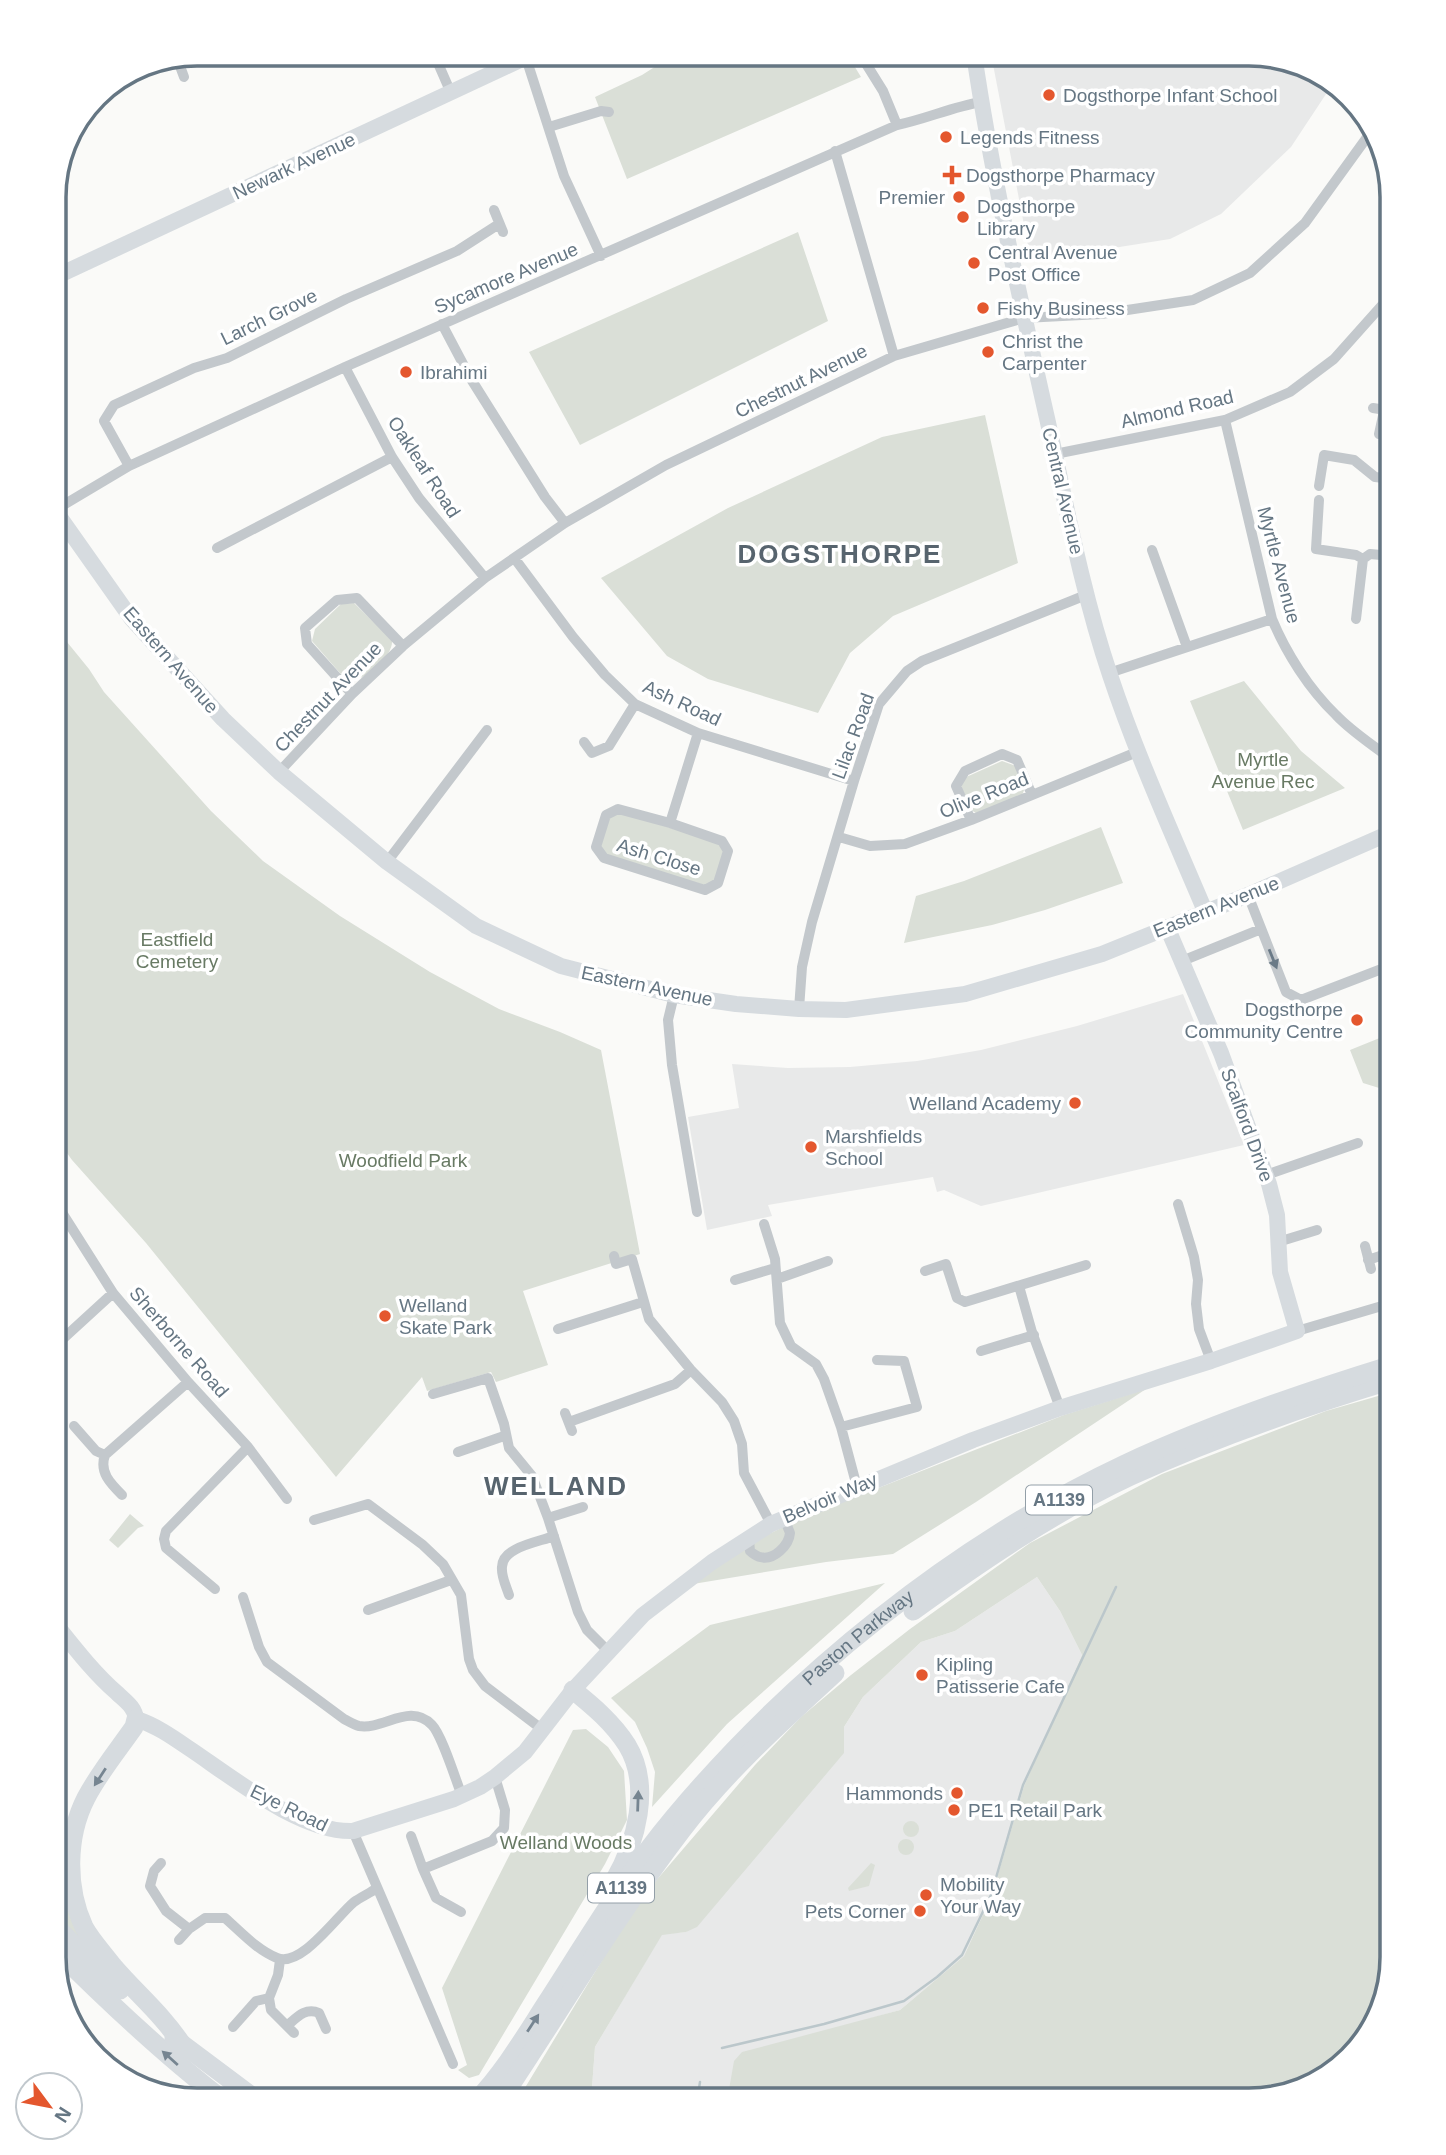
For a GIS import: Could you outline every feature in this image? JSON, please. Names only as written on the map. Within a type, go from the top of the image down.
[{"type":"highway","name":"Paston Parkway","points":[[488,2088],[628,1879],[673,1819],[719,1767],[821,1668],[928,1583],[1028,1517],[1123,1465],[1249,1412],[1380,1369]]},
{"type":"highway","name":"Paston Parkway","points":[[510,2088],[595,1954],[684,1828],[729,1776],[791,1714],[887,1630],[965,1574],[1035,1529],[1130,1477],[1253,1425],[1380,1384]]},
{"type":"highway","points":[[564,1975],[625,1861],[639,1810],[639,1779],[628,1747],[608,1721],[573,1690]]},
{"type":"highway","points":[[136,1719],[134,1727],[86,1797],[77,1819],[71,1848],[74,1896],[85,1929],[113,1966],[169,2023],[183,2046]]},
{"type":"highway","points":[[66,1937],[183,2046],[240,2088]]},
{"type":"highway","points":[[66,1960],[105,1999],[206,2088]]},
{"type":"street","points":[[440,67],[451,93]]},
{"type":"street","name":"Newark Avenue","points":[[67,271],[507,67]]},
{"type":"street","points":[[533,67],[564,176],[601,256]]},
{"type":"street","points":[[868,67],[883,91],[897,125]]},
{"type":"street","name":"Central Avenue","points":[[976,67],[1024,318],[1086,595],[1109,673],[1137,752],[1205,911]]},
{"type":"street","points":[[181,68],[184,77]]},
{"type":"street","name":"Sycamore Avenue","points":[[67,503],[129,466],[345,367],[835,151],[897,125],[981,102]]},
{"type":"street","points":[[549,127],[601,111],[609,112]]},
{"type":"street","name":"Chestnut Avenue","points":[[279,772],[352,694],[403,646],[485,578],[565,523],[666,465],[894,356],[1024,318],[1101,314],[1193,300],[1250,273],[1305,223],[1366,139]]},
{"type":"street","points":[[835,151],[894,356]]},
{"type":"street","name":"Larch Grove","points":[[129,466],[104,421],[114,405],[194,368],[227,358],[345,299],[457,251],[501,228],[494,210]]},
{"type":"street","name":"Almond Road","points":[[1055,454],[1225,420],[1290,392],[1334,359],[1380,307]]},
{"type":"street","points":[[442,324],[471,379],[545,497],[565,523]]},
{"type":"street","points":[[264,326],[270,338]]},
{"type":"street","name":"Oakleaf Road","points":[[345,367],[392,457],[419,498],[485,578]]},
{"type":"street","name":"Myrtle Avenue","points":[[1225,420],[1272,619],[1282,642],[1313,688],[1336,715],[1380,750]]},
{"type":"street","points":[[1379,434],[1380,428]]},
{"type":"street","points":[[1319,486],[1324,455],[1354,460],[1374,477],[1380,478]]},
{"type":"street","points":[[217,548],[392,457]]},
{"type":"street","points":[[1319,500],[1315,549],[1356,555],[1363,559]]},
{"type":"street","name":"Eastern Avenue","points":[[67,527],[131,618],[223,719],[279,772],[387,862],[475,926],[561,967],[674,995],[736,1004],[846,1010],[965,994],[1102,954],[1248,895],[1380,837]]},
{"type":"street","points":[[1152,550],[1187,647]]},
{"type":"street","points":[[1356,619],[1363,559],[1370,554],[1380,555]]},
{"type":"street","name":"Ash Road","points":[[515,559],[573,637],[605,675],[635,704],[698,733],[853,780]]},
{"type":"street","name":"Lilac Road","points":[[799,1009],[802,967],[812,922],[839,837],[853,780],[879,705],[907,671],[922,661],[1086,595]]},
{"type":"street","points":[[352,694],[307,644],[305,628],[337,600],[356,598],[403,646]]},
{"type":"street","points":[[1109,673],[1272,619]]},
{"type":"street","points":[[584,742],[592,753],[609,746],[635,704]]},
{"type":"street","points":[[387,862],[487,730]]},
{"type":"street","name":"Ash Close","points":[[670,823],[698,733]]},
{"type":"street","name":"Olive Road","points":[[839,837],[870,846],[897,846],[971,820],[1137,752]]},
{"type":"street","points":[[971,820],[956,786],[965,771],[1002,754],[1017,760],[1032,795]]},
{"type":"street","name":"Ash Close","points":[[618,809],[670,823],[722,841],[728,851],[718,883],[705,890],[604,858],[596,847],[606,814],[618,809]]},
{"type":"street","points":[[1248,895],[1286,992],[1301,1000],[1380,970]]},
{"type":"street","name":"Scalford Drive","points":[[1167,927],[1221,1052],[1266,1175],[1277,1215],[1280,1272],[1297,1331]]},
{"type":"street","points":[[1182,961],[1261,929]]},
{"type":"street","points":[[674,995],[668,1020],[672,1065],[697,1212]]},
{"type":"street","points":[[1266,1175],[1358,1143]]},
{"type":"street","points":[[1178,1204],[1198,1280],[1196,1304],[1199,1329],[1211,1361]]},
{"type":"street","name":"Sherborne Road","points":[[66,1220],[113,1293],[188,1382],[248,1447],[286,1499]]},
{"type":"street","points":[[764,1224],[775,1259],[780,1323],[792,1346],[819,1368],[841,1427],[857,1487]]},
{"type":"street","points":[[1278,1242],[1317,1230]]},
{"type":"street","points":[[1365,1247],[1370,1264],[1380,1259]]},
{"type":"street","points":[[614,1256],[616,1264],[632,1259],[649,1319],[691,1370],[722,1402],[734,1421],[742,1444],[744,1473],[777,1521],[790,1533],[790,1539],[784,1548],[767,1557],[759,1557],[750,1551],[749,1540]]},
{"type":"street","points":[[735,1280],[828,1261]]},
{"type":"street","points":[[925,1271],[946,1264],[957,1298],[965,1302],[1086,1265]]},
{"type":"street","points":[[1019,1286],[1060,1408]]},
{"type":"street","points":[[66,1336],[113,1293]]},
{"type":"street","points":[[558,1329],[643,1302]]},
{"type":"street","name":"Belvoir Way","points":[[353,1830],[416,1813],[462,1796],[495,1777],[525,1752],[573,1690],[646,1612],[712,1562],[777,1521],[966,1443],[1060,1408],[1380,1307]]},
{"type":"street","points":[[981,1352],[1034,1335]]},
{"type":"street","points":[[841,1427],[917,1407],[904,1360],[877,1360]]},
{"type":"street","points":[[569,1422],[675,1384],[691,1370]]},
{"type":"street","points":[[433,1394],[488,1378],[504,1424],[509,1448],[532,1476],[583,1621],[587,1630],[608,1651]]},
{"type":"street","points":[[122,1495],[107,1480],[103,1471],[105,1455],[188,1382]]},
{"type":"street","points":[[74,1426],[96,1451],[105,1455]]},
{"type":"street","points":[[458,1452],[505,1436]]},
{"type":"street","points":[[215,1589],[166,1548],[164,1539],[166,1531],[248,1447]]},
{"type":"street","points":[[314,1520],[368,1504],[423,1545],[443,1564],[461,1595],[473,1670],[485,1686],[543,1730]]},
{"type":"street","points":[[548,1518],[583,1507]]},
{"type":"street","points":[[509,1595],[501,1570],[502,1561],[509,1552],[554,1536]]},
{"type":"street","points":[[368,1610],[451,1580]]},
{"type":"street","points":[[243,1597],[259,1647],[267,1662],[344,1719],[358,1726],[409,1715],[422,1718],[433,1726],[462,1796]]},
{"type":"street","name":"Eye Road","points":[[66,1638],[94,1673],[129,1705],[136,1719],[161,1730],[250,1790],[300,1817],[336,1831],[353,1830],[451,2048],[453,2064]]},
{"type":"street","points":[[423,1870],[492,1841],[504,1828],[505,1810],[495,1777]]},
{"type":"street","points":[[411,1836],[436,1898],[461,1912]]},
{"type":"street","points":[[144,1863],[158,1867],[150,1886],[166,1911],[189,1929]]},
{"type":"street","points":[[179,1940],[205,1918],[225,1918],[259,1947],[280,1960],[294,1959],[355,1901],[377,1888]]},
{"type":"street","points":[[280,1960],[278,1975],[269,1998],[271,2010],[291,2029],[302,2014],[314,2011],[319,2013],[326,2029]]},
{"type":"street","points":[[233,2027],[256,2001],[269,1998]]},
{"type":"shaded area","points":[[994,67],[1257,67],[1298,76],[1327,93],[1291,147],[1221,214],[1170,239],[1031,261]]},
{"type":"shaded area","name":"Welland Academy","points":[[1183,994],[1244,1145],[981,1206],[944,1190],[937,1192],[933,1177],[768,1205],[772,1216],[707,1230],[688,1117],[739,1108],[732,1064],[788,1068],[850,1067],[917,1061],[981,1050],[1077,1026]]},
{"type":"shaded area","points":[[1037,1577],[1060,1611],[1082,1655],[1024,1786],[992,1895],[964,1956],[900,2010],[833,2029],[808,2088],[592,2088],[595,2047],[662,1934],[686,1932],[844,1727],[863,1697],[921,1642],[955,1631]]},
{"type":"green space","points":[[655,67],[855,67],[861,77],[627,179],[595,97]]},
{"type":"green space","points":[[798,232],[828,321],[580,445],[529,352]]},
{"type":"green space","points":[[985,415],[1018,563],[893,616],[850,653],[818,713],[708,679],[667,656],[601,578],[728,508],[882,437]]},
{"type":"green space","points":[[354,603],[392,640],[388,654],[376,668],[360,678],[346,680],[312,641],[315,629],[341,604]]},
{"type":"green space","name":"Woodfield Park","points":[[67,642],[104,692],[211,811],[263,861],[340,916],[430,972],[499,1009],[601,1050],[640,1254],[523,1291],[548,1365],[496,1382],[491,1372],[427,1391],[422,1377],[336,1477],[146,1243],[66,1152]]},
{"type":"green space","name":"Myrtle Avenue Rec","points":[[1244,681],[1301,751],[1345,788],[1243,830],[1190,701]]},
{"type":"green space","points":[[1002,761],[1016,766],[1025,788],[1022,795],[976,813],[971,810],[961,786],[964,778]]},
{"type":"green space","points":[[619,812],[720,843],[726,851],[715,881],[704,885],[606,855],[600,845],[609,816]]},
{"type":"green space","points":[[1101,827],[1123,883],[992,925],[904,943],[916,896],[964,881]]},
{"type":"green space","points":[[1380,1038],[1380,1088],[1363,1083],[1350,1050]]},
{"type":"green space","points":[[1146,1389],[893,1554],[687,1585],[743,1547],[797,1520],[1064,1415]]},
{"type":"green space","points":[[1380,1395],[1380,1957],[1375,1991],[1362,2023],[1341,2050],[1328,2061],[1298,2079],[1248,2088],[729,2088],[734,2061],[742,2052],[900,2010],[964,1956],[992,1895],[1024,1786],[1082,1655],[1060,1611],[1037,1577],[955,1631],[921,1642],[863,1697],[844,1727],[844,1753],[697,1927],[686,1932],[662,1935],[595,2047],[592,2088],[525,2088],[624,1924],[648,1890],[755,1765],[801,1717],[910,1629],[1030,1543],[1162,1474],[1326,1411]]},
{"type":"green space","points":[[130,1514],[144,1526],[138,1528],[118,1548],[109,1540]]},
{"type":"green space","points":[[885,1583],[727,1724],[652,1807],[655,1772],[647,1748],[635,1722],[611,1698],[710,1625]]},
{"type":"green space","name":"Welland Woods","points":[[586,1729],[608,1747],[624,1771],[627,1820],[605,1864],[479,2075],[469,2078],[458,2070],[467,2065],[442,1988],[573,1730]]},
{"type":"green space","points":[[911,1821],[917,1823],[917,1835],[911,1837],[905,1835],[903,1829],[905,1823]]},
{"type":"green space","points":[[906,1839],[912,1841],[912,1853],[906,1855],[900,1853],[898,1847],[900,1841]]},
{"type":"green space","points":[[871,1863],[875,1865],[869,1886],[849,1891],[848,1888]]},
{"type":"green space","points":[[69,1894],[109,1970],[66,1927],[66,1895]]},
{"type":"waterway","points":[[722,2048],[824,2024],[904,2001],[962,1955],[991,1895],[1023,1785],[1116,1587]]},
{"type":"waterway","points":[[699,2088],[700,2082]]},
{"type":"place","name":"Dogsthorpe Infant School","points":[[1049,95]]},
{"type":"place","name":"Legends Fitness","points":[[946,137]]},
{"type":"place","name":"Dogsthorpe Pharmacy","points":[[952,175]]},
{"type":"place","name":"Premier","points":[[959,197]]},
{"type":"place","name":"Dogsthorpe Library","points":[[963,217]]},
{"type":"place","name":"Central Avenue Post Office","points":[[974,263]]},
{"type":"place","name":"Fishy Business","points":[[983,308]]},
{"type":"place","name":"Christ the Carpenter","points":[[988,352]]},
{"type":"place","name":"Ibrahimi","points":[[406,372]]},
{"type":"place","name":"Dogsthorpe Community Centre","points":[[1357,1020]]},
{"type":"place","name":"Welland Academy","points":[[1075,1103]]},
{"type":"place","name":"Marshfields School","points":[[811,1147]]},
{"type":"place","name":"Welland Skate Park","points":[[385,1316]]},
{"type":"place","name":"Kipling Patisserie Cafe","points":[[922,1675]]},
{"type":"place","name":"Hammonds","points":[[957,1793]]},
{"type":"place","name":"PE1 Retail Park","points":[[954,1810]]},
{"type":"place","name":"Mobility Your Way","points":[[926,1895]]},
{"type":"place","name":"Pets Corner","points":[[920,1911]]},
{"type":"district","name":"DOGSTHORPE","points":[[840,554]]},
{"type":"district","name":"WELLAND","points":[[556,1486]]},
{"type":"park label","name":"Eastfield Cemetery","points":[[177,950]]}]
